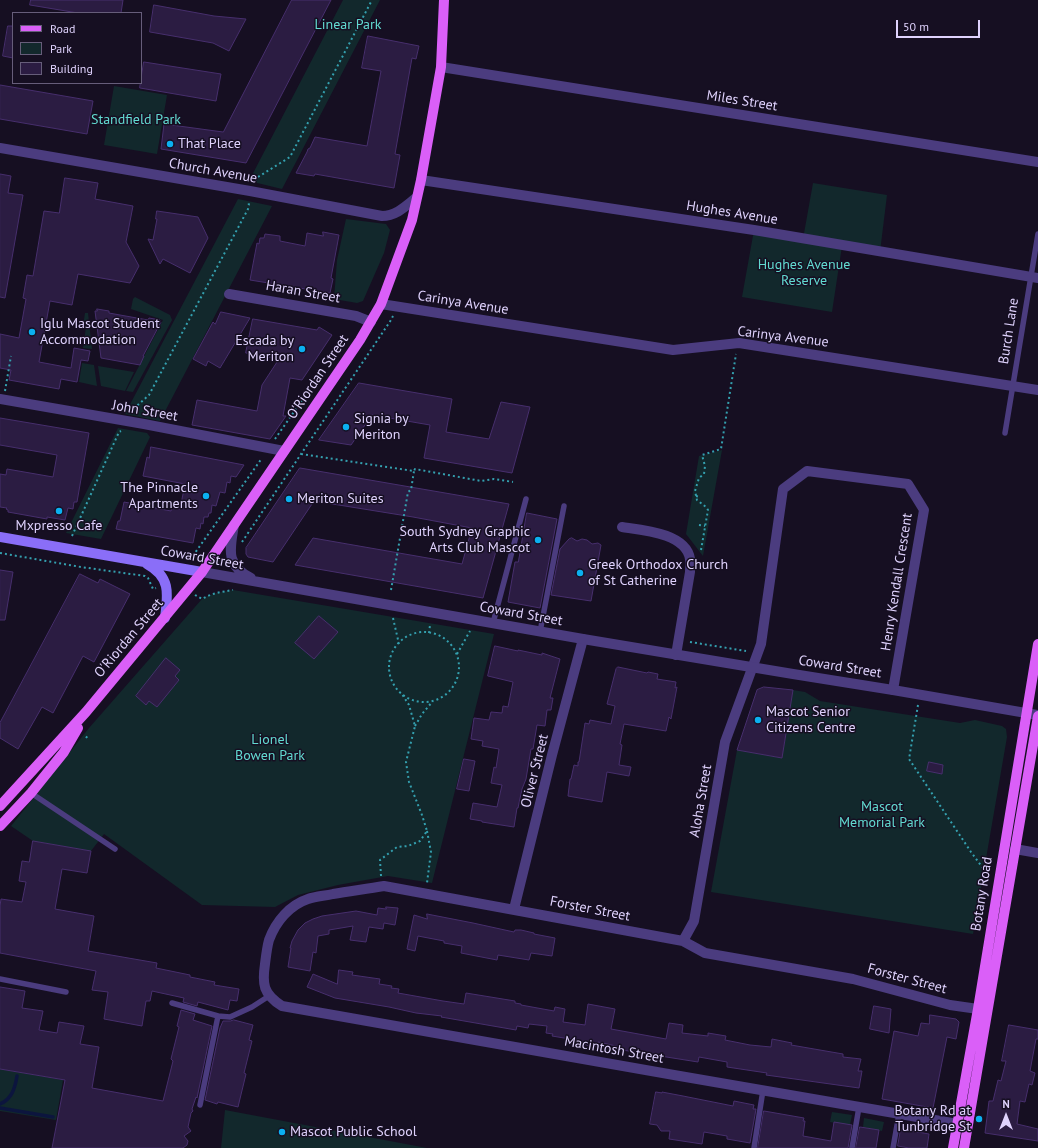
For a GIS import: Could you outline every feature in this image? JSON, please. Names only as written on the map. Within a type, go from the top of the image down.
[{"type":"main road","name":"O'Riordan Street","points":[[0,806],[86,712],[202,572],[360,340],[381,304],[412,220],[421,180],[441,67],[444,0]]},
{"type":"main road","name":"Coward Street","points":[[0,537],[202,572]]},
{"type":"main road","points":[[140,561],[159,572],[164,581],[167,593],[165,618]]},
{"type":"main road","name":"Botany Road","points":[[953,1148],[978,1009],[1038,644]]},
{"type":"main road","name":"O'Riordan Street","points":[[0,826],[31,793],[64,752],[86,712]]},
{"type":"main road","name":"Botany Road","points":[[964,1148],[1038,715]]},
{"type":"street","name":"Miles Street","points":[[441,67],[1038,162]]},
{"type":"street","name":"Church Avenue","points":[[0,148],[250,191],[382,216],[387,216],[397,212],[416,198]]},
{"type":"street","name":"Hughes Avenue","points":[[421,180],[754,230],[1034,278]]},
{"type":"street","name":"Haran Street","points":[[229,294],[356,316],[371,322]]},
{"type":"street","name":"Carinya Avenue","points":[[381,304],[673,350],[739,342],[1038,390]]},
{"type":"street","name":"John Street","points":[[1,399],[284,451]]},
{"type":"street","name":"Henry Kendall Crescent","points":[[752,668],[761,644],[783,489],[807,471],[908,484],[924,510],[894,690]]},
{"type":"street","points":[[234,525],[230,549],[232,563],[240,572],[260,582]]},
{"type":"street","points":[[622,527],[658,533],[675,540],[685,548],[690,558],[690,572],[676,655]]},
{"type":"street","name":"Coward Street","points":[[202,572],[493,624],[752,668],[920,694],[1038,715]]},
{"type":"street","name":"Oliver Street","points":[[514,909],[552,755],[583,639]]},
{"type":"street","name":"Aloha Street","points":[[683,941],[694,921],[725,742],[752,668]]},
{"type":"street","points":[[1015,849],[1038,853]]},
{"type":"street","name":"Forster Street","points":[[269,996],[266,992],[264,984],[264,975],[269,941],[274,929],[286,913],[296,905],[308,899],[384,886],[683,941],[705,952],[853,979],[950,1005],[978,1009]]},
{"type":"street","name":"Macintosh Street","points":[[269,996],[273,1001],[282,1006],[291,1008],[958,1124]]},
{"type":"lane","name":"Burch Lane","points":[[1004,433],[1034,278],[1038,234]]},
{"type":"lane","points":[[493,624],[526,499]]},
{"type":"lane","points":[[540,632],[564,506]]},
{"type":"lane","points":[[31,793],[115,849]]},
{"type":"lane","points":[[0,979],[66,992]]},
{"type":"lane","points":[[172,1003],[230,1018],[252,1008],[269,996]]},
{"type":"lane","points":[[200,1105],[218,1016]]},
{"type":"lane","points":[[754,1148],[763,1090]]},
{"type":"lane","points":[[852,1148],[859,1107]]},
{"type":"lane","points":[[893,1148],[899,1114]]},
{"type":"path","points":[[72,536],[119,432],[128,428],[131,422],[130,412],[149,395],[248,208],[249,205],[247,197],[253,183],[258,177],[290,157],[372,0]]},
{"type":"path","points":[[240,544],[391,320],[396,306]]},
{"type":"path","points":[[701,550],[708,510],[697,500],[695,491],[699,478],[704,474],[705,466],[702,455],[721,449],[736,354]]},
{"type":"path","points":[[1,399],[11,356]]},
{"type":"path","points":[[194,556],[305,396]]},
{"type":"path","points":[[301,454],[414,472]]},
{"type":"path","points":[[391,590],[408,492],[411,490],[415,468],[481,481],[494,479],[513,482]]},
{"type":"path","points":[[699,525],[705,526]]},
{"type":"path","points":[[0,553],[145,576],[148,578],[152,589]]},
{"type":"path","points":[[202,599],[219,592],[233,590]]},
{"type":"path","points":[[393,618],[398,644]]},
{"type":"path","points":[[429,633],[430,625]]},
{"type":"path","points":[[457,654],[470,631]]},
{"type":"path","points":[[418,633],[429,633],[440,636],[450,644],[457,654],[459,665],[458,677],[453,688],[444,696],[433,701],[422,702],[411,700],[402,694],[394,686],[390,675],[392,653],[398,644],[407,637],[418,633]]},
{"type":"path","points":[[690,642],[746,651]]},
{"type":"path","points":[[402,694],[409,705],[415,726]]},
{"type":"path","points":[[920,694],[909,759],[971,852],[988,874]]},
{"type":"path","points":[[426,894],[431,852],[422,815],[409,782],[406,762],[415,726],[422,714],[433,701]]},
{"type":"path","points":[[84,740],[89,734]]},
{"type":"path","points":[[384,886],[380,872],[380,860],[397,847],[408,846],[420,841],[427,831]]},
{"type":"green space","name":"Linear Park","points":[[343,0],[380,0],[282,189],[249,181]]},
{"type":"green space","name":"Standfield Park","points":[[114,86],[167,95],[157,154],[104,145]]},
{"type":"green space","name":"Hughes Avenue Reserve","points":[[813,183],[887,195],[880,252],[842,246],[832,312],[742,297],[754,230],[803,239]]},
{"type":"green space","points":[[238,199],[272,206],[160,421],[125,414]]},
{"type":"green space","points":[[346,219],[386,224],[390,230],[384,253],[363,301],[357,303],[334,299],[337,260]]},
{"type":"green space","points":[[135,297],[170,315],[172,320],[133,392],[126,391],[163,320],[131,309],[133,299]]},
{"type":"green space","points":[[85,313],[88,313],[92,349],[83,348],[86,327],[83,326]]},
{"type":"green space","points":[[82,363],[94,365],[97,386],[79,382]]},
{"type":"green space","points":[[98,366],[134,372],[125,391],[101,386]]},
{"type":"green space","points":[[118,428],[147,433],[150,437],[101,539],[66,533]]},
{"type":"green space","points":[[722,450],[703,556],[686,534],[699,456]]},
{"type":"green space","name":"Lionel Bowen Park","points":[[233,590],[494,634],[432,883],[388,876],[338,885],[298,895],[275,907],[202,905],[104,834],[91,851],[33,841],[11,826],[89,728],[202,599],[213,594]]},
{"type":"green space","name":"Mascot Memorial Park","points":[[793,690],[805,692],[820,701],[960,723],[975,720],[1002,726],[1006,729],[1007,737],[973,934],[711,892],[737,750],[782,758]]},
{"type":"green space","points":[[0,1069],[63,1080],[56,1120],[0,1111]]},
{"type":"green space","name":"Mascot Public School","points":[[225,1110],[427,1148],[221,1148]]},
{"type":"green space","points":[[832,1112],[852,1115],[850,1125],[830,1122]]},
{"type":"green space","points":[[864,1118],[884,1122],[882,1131],[863,1127]]},
{"type":"building","points":[[31,0],[123,0],[121,12],[72,12],[30,5]]},
{"type":"building","points":[[292,0],[331,0],[246,163],[161,149],[164,124],[223,132]]},
{"type":"building","points":[[154,5],[214,16],[246,19],[229,51],[213,43],[150,32]]},
{"type":"building","points":[[8,26],[12,26],[12,58],[3,56]]},
{"type":"building","points":[[368,36],[419,46],[416,59],[412,58],[395,154],[400,155],[394,188],[315,174],[314,176],[296,173],[315,137],[367,146],[381,71],[362,68]]},
{"type":"building","points":[[144,62],[221,74],[216,101],[140,88],[141,84],[142,84]]},
{"type":"building","points":[[0,85],[93,101],[87,134],[0,119]]},
{"type":"building","points":[[0,174],[11,176],[8,193],[23,195],[5,298],[0,297]]},
{"type":"building","points":[[65,178],[98,183],[95,199],[133,206],[126,242],[139,266],[130,283],[78,274],[72,305],[50,301],[39,362],[71,368],[74,348],[90,351],[88,361],[81,360],[77,382],[61,379],[59,389],[9,380],[11,370],[0,368],[0,334],[19,338],[26,299],[23,298],[27,275],[33,276],[44,211],[59,213]]},
{"type":"building","points":[[157,211],[198,217],[208,238],[190,273],[163,259],[160,264],[148,239],[153,240]]},
{"type":"building","points":[[323,232],[339,235],[331,278],[333,279],[330,293],[250,280],[257,243],[259,244],[260,238],[264,238],[265,234],[280,236],[280,241],[305,246],[307,233],[323,236]]},
{"type":"building","points":[[97,309],[109,311],[109,313],[148,320],[149,318],[160,320],[161,322],[143,356],[140,365],[101,358],[95,311],[97,311]]},
{"type":"building","points":[[221,312],[250,318],[220,368],[208,361],[206,366],[193,359],[213,322],[215,324]]},
{"type":"building","points":[[253,319],[317,330],[319,327],[332,335],[302,380],[290,378],[283,416],[286,416],[270,439],[192,425],[197,400],[257,411],[262,385],[279,359],[246,353]]},
{"type":"building","name":"Signia by Meriton","points":[[359,383],[452,399],[446,432],[489,439],[501,402],[530,407],[512,473],[424,458],[430,425],[372,415],[351,445],[319,440]]},
{"type":"building","points":[[0,418],[89,433],[77,502],[74,502],[73,509],[68,508],[65,520],[47,517],[47,519],[8,512],[6,509],[7,508],[0,507],[0,474],[6,475],[7,469],[53,477],[57,455],[0,445]]},
{"type":"building","name":"The Pinnacle Apartments","points":[[151,447],[244,465],[236,477],[231,476],[230,483],[227,482],[225,493],[220,492],[216,506],[212,505],[211,513],[209,513],[208,517],[204,517],[203,524],[201,523],[200,529],[196,528],[193,543],[116,529],[118,521],[120,521],[124,502],[171,511],[172,507],[180,509],[185,484],[143,476]]},
{"type":"building","points":[[300,468],[509,504],[483,598],[295,565],[313,538],[462,564],[472,528],[413,517],[314,501],[273,562],[248,557],[246,554],[246,548]]},
{"type":"building","name":"South Sydney Graphic Arts Club Mascot","points":[[527,513],[557,519],[540,608],[508,602],[515,562],[518,562]]},
{"type":"building","points":[[572,538],[577,541],[582,539],[587,540],[592,544],[598,543],[601,545],[591,601],[551,595],[560,549],[569,539]]},
{"type":"building","points":[[0,570],[13,572],[5,620],[0,620]]},
{"type":"building","points":[[80,574],[98,583],[100,579],[130,594],[94,662],[83,656],[53,713],[42,707],[18,749],[0,738],[0,723]]},
{"type":"building","points":[[319,616],[338,632],[314,659],[295,643]]},
{"type":"building","points":[[495,646],[542,655],[542,653],[560,659],[550,698],[553,698],[551,710],[547,710],[545,726],[537,725],[533,749],[531,749],[526,779],[517,808],[514,827],[470,819],[473,803],[497,807],[502,785],[491,783],[494,767],[496,768],[499,749],[482,746],[483,741],[471,739],[474,718],[489,720],[491,712],[502,713],[503,706],[508,707],[513,682],[488,676]]},
{"type":"building","points":[[166,658],[180,670],[175,676],[179,680],[157,707],[149,701],[146,705],[136,696]]},
{"type":"building","points":[[618,667],[658,674],[657,679],[676,682],[675,688],[677,687],[671,719],[669,717],[666,731],[624,724],[620,744],[622,745],[619,765],[631,767],[629,776],[607,772],[602,802],[568,796],[570,779],[574,765],[578,766],[579,762],[585,723],[589,724],[590,720],[611,724],[615,706],[607,704],[616,669]]},
{"type":"building","points":[[764,687],[793,690],[782,758],[737,750],[757,690]]},
{"type":"building","points":[[464,759],[475,761],[469,791],[457,789]]},
{"type":"building","points":[[929,762],[943,765],[942,774],[927,771]]},
{"type":"building","points":[[33,841],[91,851],[87,873],[62,869],[55,909],[94,916],[88,951],[157,963],[156,968],[215,982],[214,985],[239,989],[237,1001],[230,1000],[228,1010],[198,1002],[197,1006],[183,1002],[184,998],[152,991],[150,1001],[146,1001],[142,1026],[104,1019],[108,992],[92,990],[96,971],[0,953],[1,899],[22,902],[26,882],[19,881],[22,861],[29,862]]},
{"type":"building","points":[[386,907],[398,908],[395,925],[384,923],[383,929],[369,927],[366,942],[350,940],[353,926],[329,930],[329,934],[318,936],[316,953],[313,952],[310,971],[288,967],[292,941],[298,930],[305,923],[322,916],[356,911],[377,915],[378,908],[386,909]]},
{"type":"building","points":[[427,914],[514,932],[515,930],[521,930],[555,938],[552,956],[531,953],[529,960],[498,955],[497,960],[461,953],[462,946],[418,936],[415,951],[407,949],[414,915],[427,919]]},
{"type":"building","points":[[339,970],[353,972],[352,975],[380,979],[379,984],[392,986],[391,988],[399,989],[398,993],[443,1001],[464,1004],[466,993],[515,1001],[515,1003],[521,1005],[554,1011],[555,1007],[565,1009],[563,1022],[585,1025],[588,1004],[615,1009],[611,1029],[666,1039],[669,1023],[683,1025],[682,1033],[708,1036],[708,1033],[726,1036],[725,1040],[771,1047],[772,1039],[792,1043],[791,1045],[843,1054],[843,1057],[861,1059],[858,1071],[862,1071],[859,1088],[766,1075],[767,1073],[727,1067],[727,1062],[699,1057],[698,1062],[616,1049],[616,1046],[598,1042],[597,1047],[582,1044],[582,1041],[552,1036],[553,1034],[546,1033],[547,1026],[529,1024],[528,1028],[517,1026],[516,1030],[335,998],[307,987],[313,974],[337,984]]},
{"type":"building","points":[[0,987],[25,991],[22,1008],[43,1011],[39,1030],[57,1033],[59,1022],[84,1026],[80,1044],[99,1047],[92,1088],[163,1101],[173,1061],[171,1059],[179,1027],[177,1026],[181,1010],[195,1014],[193,1020],[212,1026],[197,1098],[196,1097],[192,1109],[193,1111],[191,1113],[188,1127],[191,1131],[184,1136],[188,1141],[187,1145],[183,1148],[52,1148],[65,1080],[0,1069]]},
{"type":"building","points":[[874,1006],[891,1009],[889,1033],[870,1029]]},
{"type":"building","points":[[930,1015],[956,1019],[959,1022],[956,1039],[947,1037],[933,1108],[882,1099],[894,1031],[918,1036],[921,1023],[929,1024]]},
{"type":"building","points":[[234,1020],[253,1025],[249,1040],[252,1041],[244,1073],[246,1074],[238,1107],[218,1102],[217,1104],[205,1100],[220,1028],[223,1021]]},
{"type":"building","points":[[1009,1025],[1038,1030],[1038,1039],[1036,1039],[1030,1071],[1035,1073],[1032,1085],[1029,1084],[1025,1102],[1020,1101],[1017,1124],[1038,1129],[1038,1141],[985,1133],[989,1101],[993,1101],[998,1080],[1001,1081],[1006,1061],[1002,1061]]},
{"type":"building","points":[[656,1092],[733,1106],[734,1101],[754,1105],[753,1109],[756,1109],[750,1143],[727,1139],[727,1136],[704,1132],[702,1144],[669,1139],[670,1131],[661,1131],[657,1125],[650,1124]]},
{"type":"building","points":[[764,1111],[804,1118],[803,1136],[831,1141],[834,1122],[852,1125],[848,1148],[758,1148]]},
{"type":"building","points":[[860,1127],[879,1130],[876,1148],[856,1148]]},
{"type":"building","points":[[901,1129],[929,1134],[927,1148],[909,1148],[898,1146]]},
{"type":"waterway","points":[[0,1104],[4,1102],[12,1093],[17,1076]]},
{"type":"waterway","points":[[0,1108],[53,1117]]},
{"type":"place","name":"That Place","points":[[170,144]]},
{"type":"place","name":"Iglu Mascot Student Accommodation","points":[[32,332]]},
{"type":"place","name":"Escada by Meriton","points":[[302,349]]},
{"type":"place","name":"Signia by Meriton","points":[[346,427]]},
{"type":"place","name":"The Pinnacle Apartments","points":[[206,496]]},
{"type":"place","name":"Meriton Suites","points":[[289,499]]},
{"type":"place","name":"Mxpresso Cafe","points":[[59,511]]},
{"type":"place","name":"South Sydney Graphic Arts Club Mascot","points":[[538,540]]},
{"type":"place","name":"Greek Orthodox Church of St Catherine","points":[[580,573]]},
{"type":"place","name":"Mascot Senior Citizens Centre","points":[[758,720]]},
{"type":"place","name":"Botany Rd at Tunbridge St","points":[[979,1119]]},
{"type":"place","name":"Mascot Public School","points":[[282,1132]]}]
